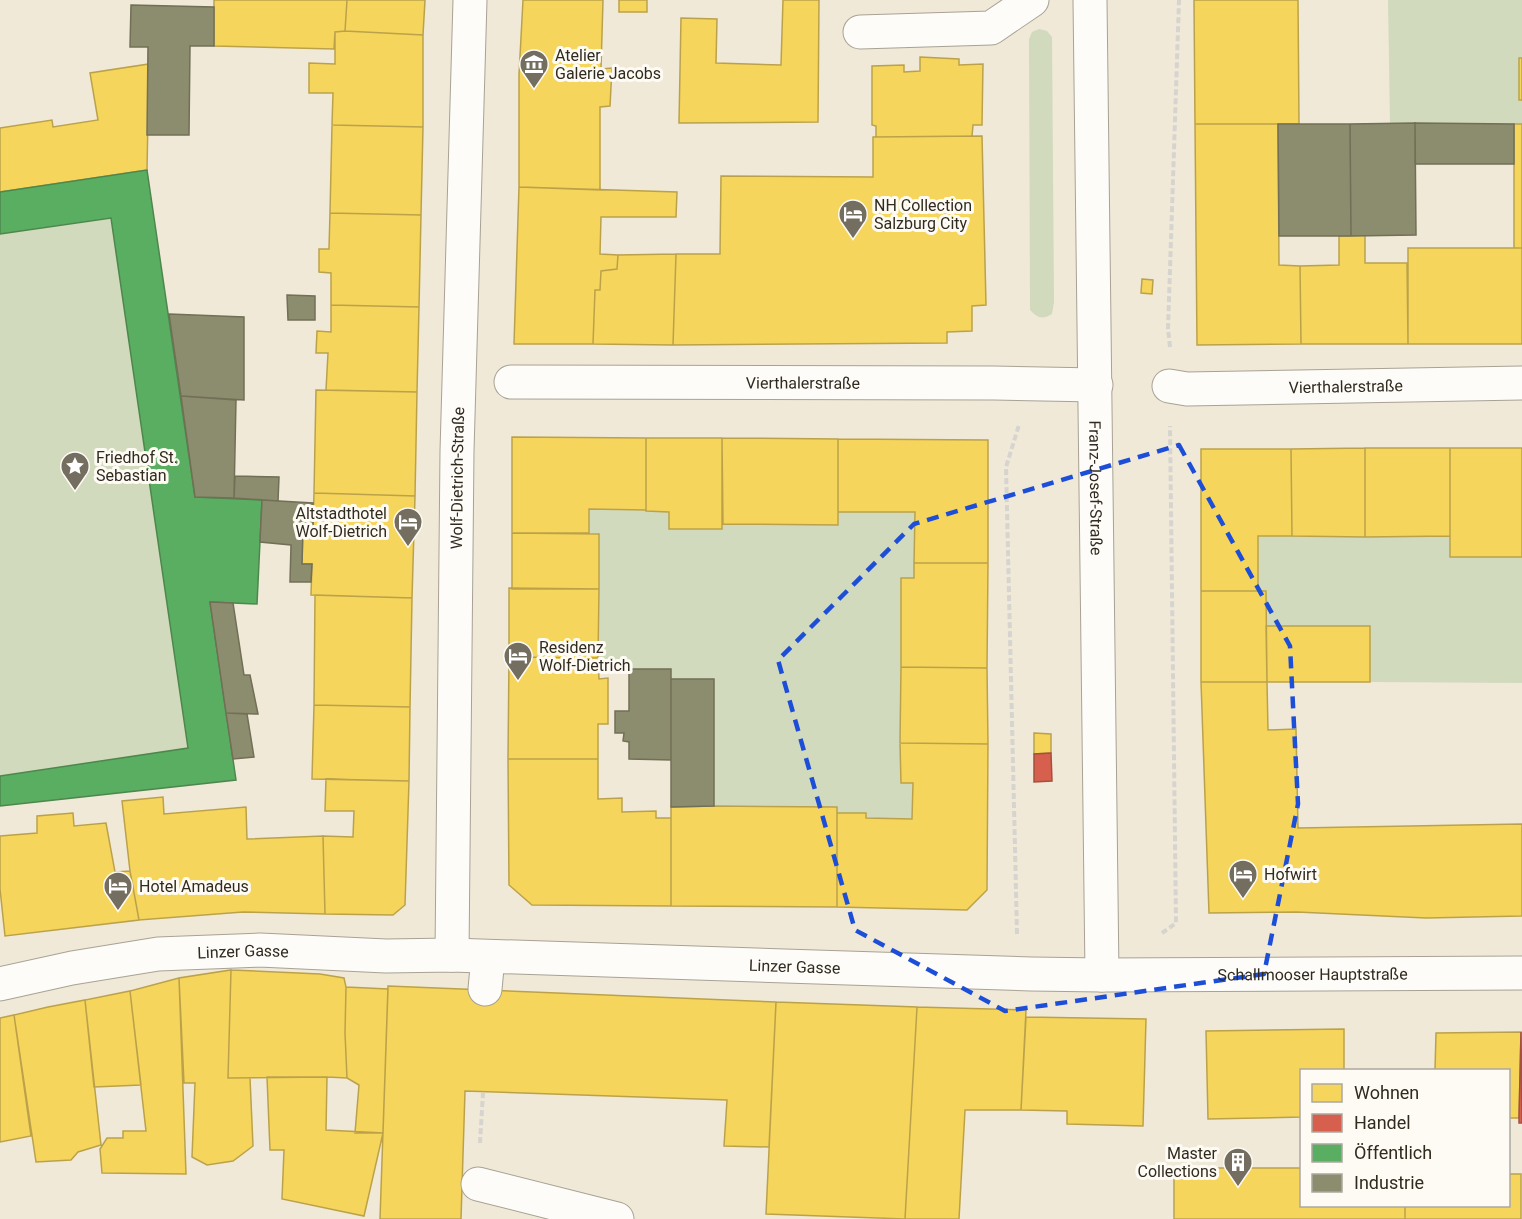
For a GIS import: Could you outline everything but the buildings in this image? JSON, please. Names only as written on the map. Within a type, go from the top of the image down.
[{"type":"street","name":"Wolf-Dietrich-Straße","points":[[452,955],[457,451],[470,0]]},
{"type":"street","points":[[860,32],[991,28],[1032,0]]},
{"type":"street","name":"Franz-Josef-Straße","points":[[1090,0],[1102,975]]},
{"type":"street","name":"Vierthalerstraße","points":[[511,382],[1096,385]]},
{"type":"street","name":"Vierthalerstraße","points":[[1169,386],[1187,389],[1522,383]]},
{"type":"street","name":"Linzer Gasse","points":[[0,984],[72,968],[158,954],[260,950],[386,956],[452,955],[1102,975]]},
{"type":"street","points":[[485,989],[488,957]]},
{"type":"street","name":"Schallmooser Hauptstraße","points":[[1102,975],[1522,973]]},
{"type":"street","points":[[478,1184],[617,1219]]},
{"type":"path","points":[[1158,936],[1176,923],[1168,328],[1179,0]]},
{"type":"path","points":[[1016,974],[1018,923],[1006,467],[1032,385]]},
{"type":"path","points":[[478,1184],[483,1093]]},
{"type":"highlighted area","points":[[1179,445],[1290,646],[1298,804],[1264,974],[1005,1011],[855,930],[778,660],[914,524]]},
{"type":"green space","points":[[1388,0],[1522,0],[1522,124],[1390,123]]},
{"type":"green space","points":[[1039,29],[1047,31],[1052,37],[1054,302],[1052,314],[1045,317],[1038,316],[1030,310],[1029,39],[1032,32]]},
{"type":"green space","name":"Friedhof St. Sebastian","points":[[111,218],[188,748],[0,776],[0,234]]},
{"type":"green space","points":[[589,509],[669,512],[669,529],[722,529],[723,524],[837,525],[838,512],[915,512],[914,578],[901,579],[901,782],[913,783],[912,819],[866,818],[866,813],[837,813],[836,807],[714,806],[714,679],[671,679],[671,669],[599,669],[599,534],[589,533]]},
{"type":"green space","points":[[1258,536],[1450,536],[1522,557],[1522,683],[1370,682],[1369,626],[1266,626],[1266,592],[1258,591]]},
{"type":"place","name":"Atelier Galerie Jacobs","points":[[534,90]]},
{"type":"place","name":"NH Collection Salzburg City","points":[[853,240]]},
{"type":"place","name":"Friedhof St. Sebastian","points":[[75,492]]},
{"type":"place","name":"Altstadthotel Wolf-Dietrich","points":[[408,548]]},
{"type":"place","name":"Residenz Wolf-Dietrich","points":[[518,682]]},
{"type":"place","name":"Hofwirt","points":[[1243,900]]},
{"type":"place","name":"Hotel Amadeus","points":[[118,912]]},
{"type":"place","name":"Master Collections","points":[[1238,1188]]}]
